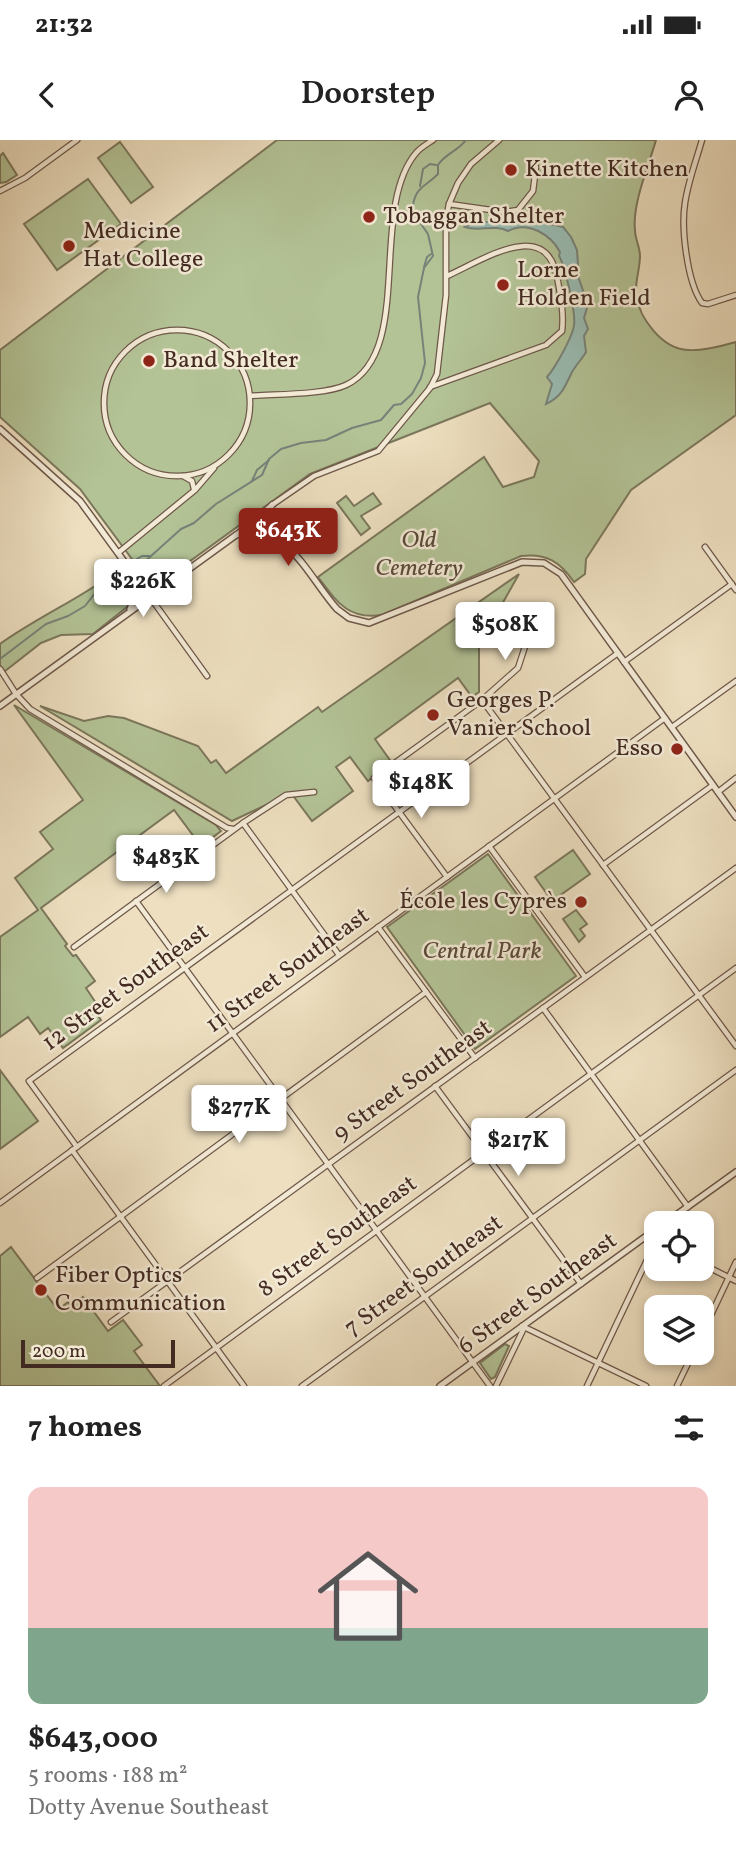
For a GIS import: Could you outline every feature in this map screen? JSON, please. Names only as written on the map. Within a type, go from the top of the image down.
[{"type":"street","points":[[0,191],[25,178],[77,140]]},
{"type":"street","points":[[250,396],[332,389],[346,384],[366,370],[378,352],[383,331],[400,178],[416,151],[433,140]]},
{"type":"street","points":[[0,706],[314,476],[378,451],[430,388],[437,374],[447,276],[446,220],[449,204],[458,183],[471,164],[499,140]]},
{"type":"street","points":[[702,140],[684,204],[691,278],[696,293],[705,304],[736,295]]},
{"type":"street","points":[[449,204],[505,212],[518,210],[533,191],[536,167]]},
{"type":"street","points":[[430,388],[547,345],[562,331],[564,317],[556,267],[551,257],[535,246],[524,245],[505,250],[447,276]]},
{"type":"street","points":[[119,555],[195,490],[232,452],[243,435],[250,416],[250,396],[245,375],[234,357],[218,342],[199,333],[178,330],[157,333],[137,342],[121,356],[110,374],[104,395],[105,416],[111,436],[124,454],[140,467],[160,475],[200,473],[217,465]]},
{"type":"street","points":[[437,374],[444,382]]},
{"type":"street","points":[[0,429],[71,492],[207,676]]},
{"type":"street","points":[[182,476],[192,481],[195,490]]},
{"type":"street","points":[[272,505],[265,517],[272,535],[289,548],[343,614],[369,624],[522,562],[544,563],[556,570],[736,817]]},
{"type":"street","points":[[230,540],[236,535],[253,531],[272,535]]},
{"type":"street","points":[[705,547],[736,590]]},
{"type":"street","points":[[119,555],[137,592],[134,603],[120,619]]},
{"type":"street","points":[[130,569],[153,584],[175,579]]},
{"type":"street","points":[[624,662],[732,584]]},
{"type":"street","points":[[447,877],[374,779],[482,700],[517,668],[535,616]]},
{"type":"street","name":"12 Street Southeast","points":[[74,1149],[29,1081],[618,653]]},
{"type":"street","points":[[1,670],[16,694],[30,709],[227,828],[234,829]]},
{"type":"street","points":[[671,727],[736,681]]},
{"type":"street","points":[[482,700],[736,1046]]},
{"type":"street","name":"11 Street Southeast","points":[[0,1203],[664,718]]},
{"type":"street","points":[[718,792],[736,778]]},
{"type":"street","points":[[603,865],[713,785]]},
{"type":"street","points":[[74,947],[234,829],[286,795],[314,792]]},
{"type":"street","points":[[243,823],[339,955]]},
{"type":"street","points":[[489,846],[585,978]]},
{"type":"street","points":[[156,855],[172,874]]},
{"type":"street","name":"9 Street Southeast","points":[[111,1322],[736,868]]},
{"type":"street","points":[[136,901],[490,1386]]},
{"type":"street","points":[[378,927],[475,1058]]},
{"type":"street","name":"8 Street Southeast","points":[[164,1386],[736,968]]},
{"type":"street","points":[[37,1278],[426,992]]},
{"type":"street","points":[[543,1008],[688,1206]]},
{"type":"street","name":"7 Street Southeast","points":[[302,1386],[736,1070]]},
{"type":"street","points":[[435,1086],[581,1284]]},
{"type":"street","points":[[74,1149],[244,1386]]},
{"type":"street","points":[[681,1211],[736,1172]]},
{"type":"street","name":"6 Street Southeast","points":[[440,1386],[644,1239]]},
{"type":"street","points":[[714,1309],[736,1262]]},
{"type":"street","points":[[587,1386],[644,1267]]},
{"type":"street","points":[[714,1270],[736,1281]]},
{"type":"street","points":[[496,1386],[523,1327],[646,1386]]},
{"type":"street","points":[[677,1386],[687,1365]]},
{"type":"green space","name":"Old Cemetery","points":[[277,140],[656,140],[636,208],[635,233],[640,256],[636,289],[638,303],[653,331],[678,348],[700,350],[736,342],[736,415],[631,490],[586,559],[585,574],[574,582],[552,560],[538,556],[521,556],[382,615],[370,616],[360,615],[344,607],[318,577],[484,457],[503,487],[534,477],[539,461],[490,403],[310,474],[168,577],[157,581],[146,578],[80,489],[0,417],[0,350]]},
{"type":"green space","points":[[120,142],[153,187],[131,203],[98,158]]},
{"type":"green space","points":[[3,153],[17,175],[0,183],[0,156]]},
{"type":"green space","points":[[88,179],[121,224],[57,270],[24,224]]},
{"type":"green space","points":[[373,493],[381,504],[361,516],[370,528],[361,535],[337,503],[346,496],[354,506]]},
{"type":"green space","points":[[120,569],[134,590],[134,596],[127,607],[93,634],[61,635],[41,643],[0,675],[0,644]]},
{"type":"green space","points":[[519,574],[479,645],[479,692],[472,697],[458,678],[375,739],[392,763],[368,781],[350,757],[336,767],[353,791],[312,821],[291,793],[232,821],[40,706],[84,721],[108,716],[124,718],[198,746],[211,763],[216,760],[226,773],[318,707],[322,712]]},
{"type":"green space","points":[[14,705],[216,825],[221,831],[201,846],[174,810],[41,908],[67,944],[65,946],[73,956],[76,955],[95,981],[86,988],[96,1003],[94,1010],[101,1020],[63,1048],[48,1028],[40,1034],[28,1017],[0,1037],[0,937],[38,910],[15,878],[53,849],[40,832],[83,800]]},
{"type":"green space","points":[[573,850],[590,874],[552,901],[535,877]]},
{"type":"green space","name":"Central Park","points":[[488,854],[576,976],[475,1049],[387,927]]},
{"type":"green space","points":[[576,910],[587,924],[580,929],[585,936],[579,942],[563,919]]},
{"type":"green space","points":[[0,1070],[38,1121],[0,1149]]},
{"type":"green space","points":[[11,1247],[58,1310],[68,1302],[71,1306],[83,1297],[108,1331],[123,1320],[142,1345],[134,1351],[160,1386],[0,1386],[0,1256]]},
{"type":"green space","points":[[505,1344],[509,1346],[495,1377],[491,1379],[480,1363]]},
{"type":"water","points":[[529,219],[563,227],[571,237],[577,250],[579,279],[587,308],[584,318],[588,329],[584,336],[586,352],[559,394],[546,404],[552,384],[547,377],[563,352],[574,325],[572,301],[560,252],[545,235],[531,228],[508,231],[465,227],[481,222]]},
{"type":"waterway","points":[[141,565],[181,529],[194,523],[216,504],[262,475],[269,459],[281,449],[326,440],[352,428],[381,420],[394,405],[401,404],[412,394],[421,378],[425,363],[418,297],[424,268],[433,256],[428,234],[412,211],[413,203],[420,189],[438,174],[441,161],[466,140]]},
{"type":"waterway","points":[[420,186],[423,169],[430,164],[436,165]]},
{"type":"waterway","points":[[424,267],[431,254]]},
{"type":"waterway","points":[[252,481],[257,470],[269,460]]},
{"type":"waterway","points":[[137,559],[149,556]]},
{"type":"waterway","points":[[107,587],[117,574]]},
{"type":"waterway","points":[[0,659],[46,624],[85,606],[96,592],[105,590],[122,578]]},
{"type":"place","name":"Kinette Kitchen","points":[[511,170]]},
{"type":"place","name":"Tobaggan Shelter","points":[[369,217]]},
{"type":"place","name":"Medicine Hat College","points":[[69,246]]},
{"type":"place","name":"Lorne Holden Field","points":[[503,285]]},
{"type":"place","name":"Band Shelter","points":[[149,361]]},
{"type":"place","name":"Georges P. Vanier School","points":[[433,715]]},
{"type":"place","name":"Esso","points":[[677,749]]},
{"type":"place","name":"École les Cyprès","points":[[581,902]]},
{"type":"place","name":"Fiber Optics Communication","points":[[41,1290]]}]
